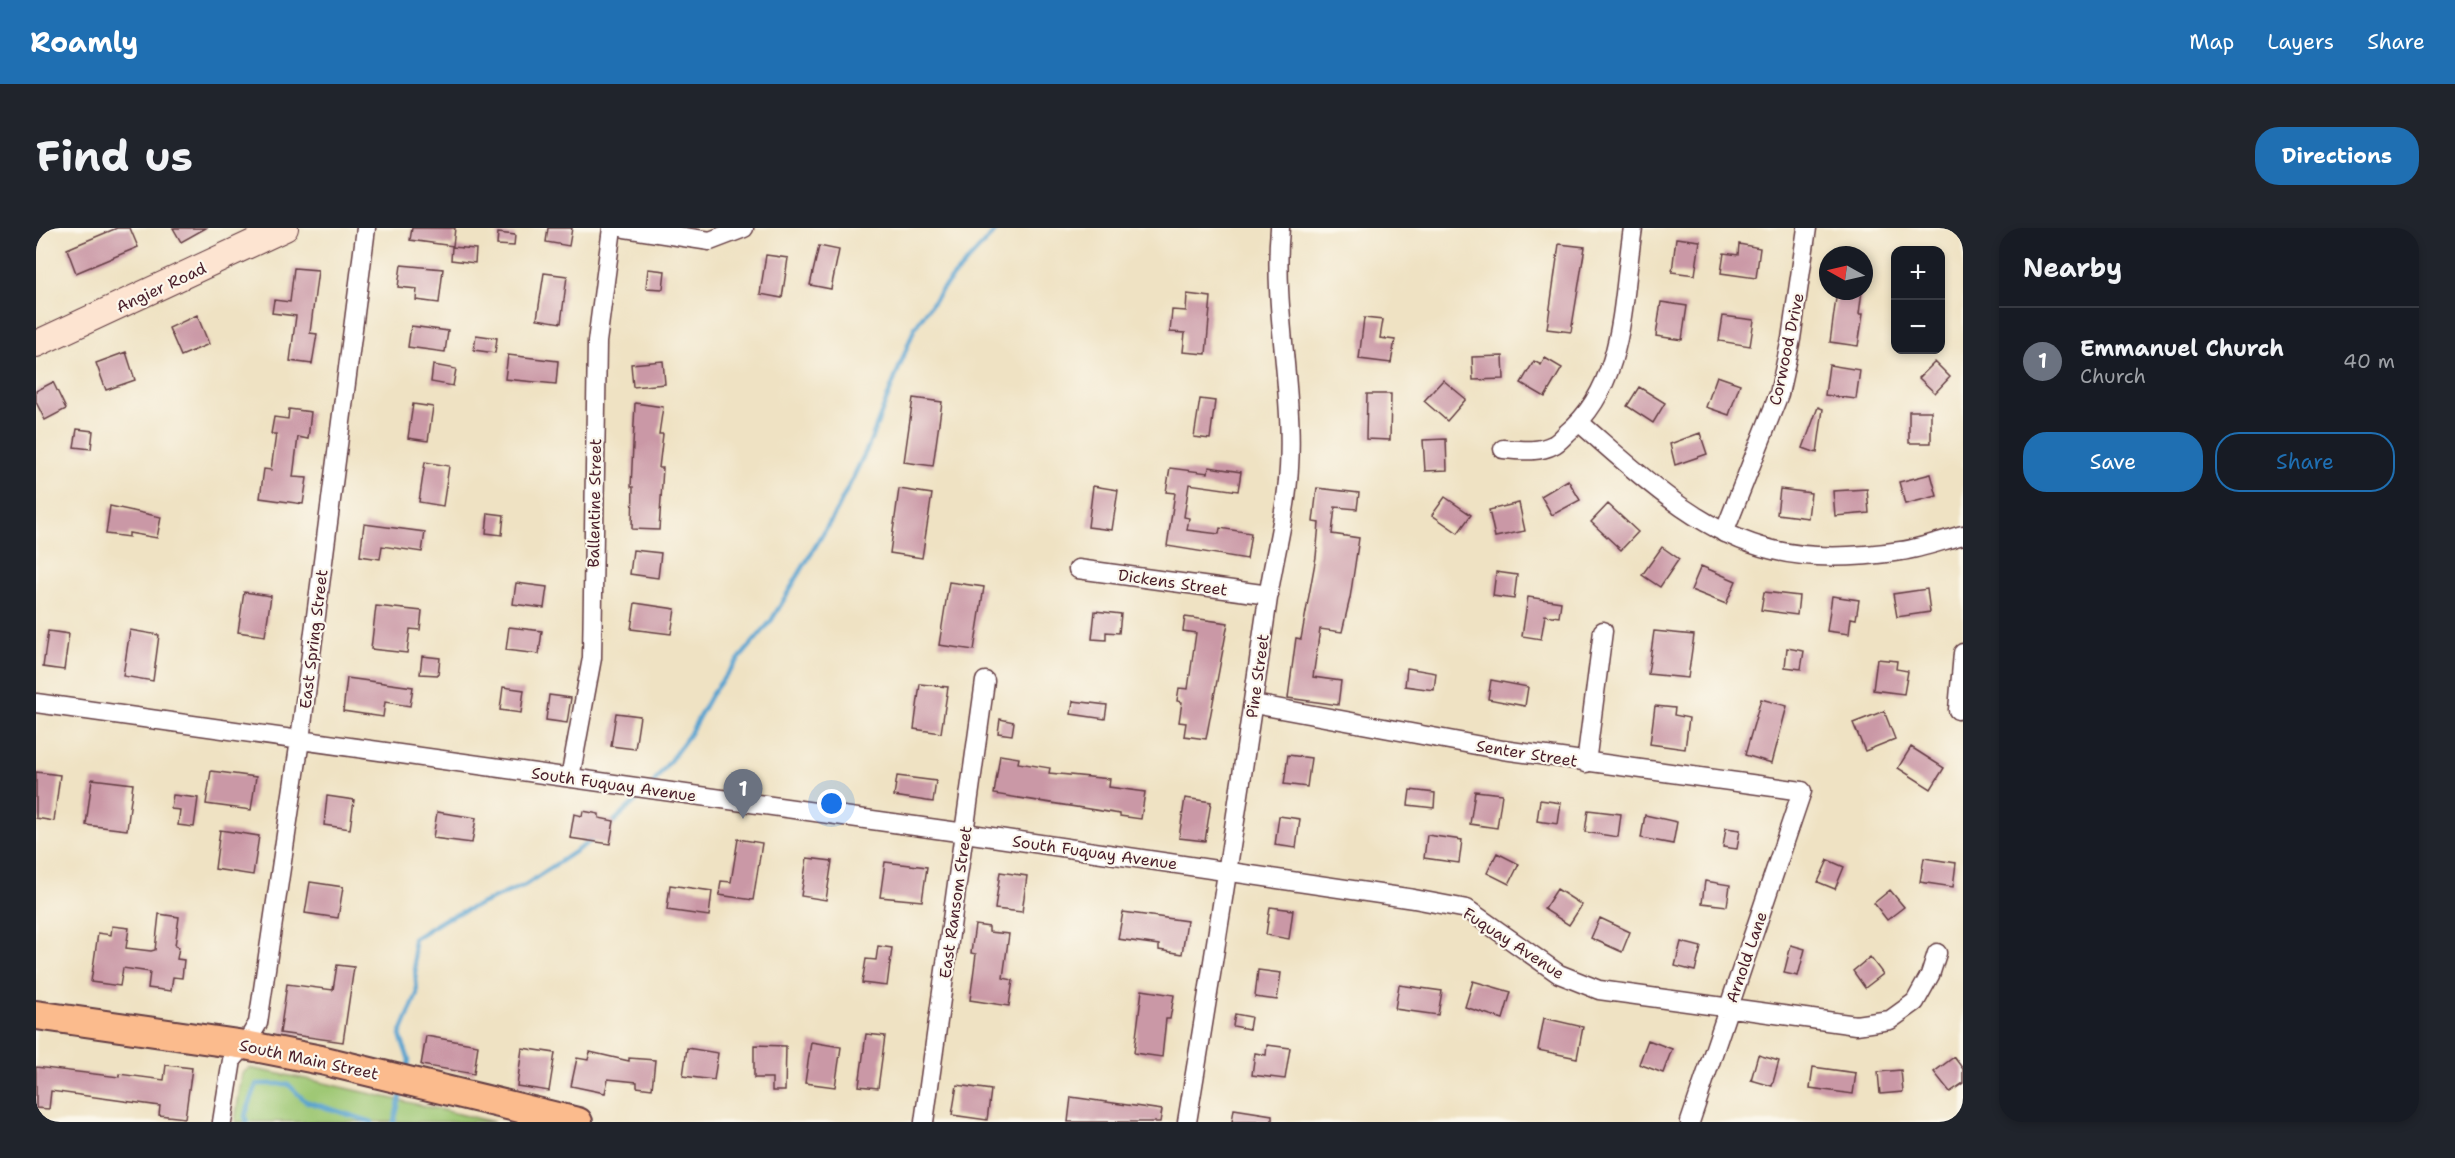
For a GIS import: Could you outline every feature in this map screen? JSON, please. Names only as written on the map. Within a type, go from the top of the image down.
[{"type":"main road","name":"South Main Street","points":[[36,1015],[246,1046],[321,1060],[578,1122]]},
{"type":"street","name":"Angier Road","points":[[36,344],[285,228]]},
{"type":"street","name":"East Spring Street","points":[[222,1122],[232,1060],[246,1046],[258,1023],[300,740],[366,228]]},
{"type":"street","name":"Ballentine Street","points":[[570,778],[592,658],[597,342],[612,228]]},
{"type":"street","points":[[625,228],[710,241],[744,228]]},
{"type":"street","name":"Pine Street","points":[[1187,1122],[1287,490],[1290,425],[1278,296],[1280,228]]},
{"type":"street","points":[[1503,449],[1536,450],[1553,445],[1580,423],[1600,394],[1612,367],[1633,228]]},
{"type":"street","name":"Corwood Drive","points":[[1724,532],[1779,394],[1791,339],[1807,228]]},
{"type":"street","points":[[1580,423],[1681,507],[1724,532],[1772,550],[1813,556],[1903,551],[1963,535]]},
{"type":"street","name":"Dickens Street","points":[[1078,569],[1269,595]]},
{"type":"street","points":[[1586,763],[1603,631]]},
{"type":"street","points":[[1958,710],[1963,652]]},
{"type":"street","name":"East Ransom Street","points":[[924,1122],[985,681]]},
{"type":"street","name":"South Fuquay Avenue","points":[[36,703],[1227,871]]},
{"type":"street","name":"Senter Street","points":[[1254,704],[1503,750],[1802,792]]},
{"type":"street","name":"Arnold Lane","points":[[1690,1122],[1802,792]]},
{"type":"street","name":"Fuquay Avenue","points":[[1227,871],[1414,898],[1467,909],[1559,974],[1599,990],[1856,1025],[1890,1020],[1915,1002],[1930,975],[1937,953]]},
{"type":"green space","points":[[249,1068],[494,1122],[235,1122],[242,1074]]},
{"type":"building","points":[[117,228],[130,228],[138,247],[76,273],[67,249]]},
{"type":"building","points":[[173,228],[206,228],[181,242]]},
{"type":"building","points":[[412,228],[455,228],[453,246],[410,240]]},
{"type":"building","points":[[548,228],[572,228],[569,246],[546,242]]},
{"type":"building","points":[[498,233],[515,235],[514,246],[497,245]]},
{"type":"building","points":[[1676,238],[1700,241],[1695,275],[1672,272]]},
{"type":"building","points":[[1559,244],[1585,247],[1571,332],[1547,329]]},
{"type":"building","points":[[1739,244],[1760,248],[1756,278],[1721,273],[1724,253],[1738,255]]},
{"type":"building","points":[[819,246],[839,250],[831,289],[810,285]]},
{"type":"building","points":[[452,247],[476,249],[475,263],[451,260]]},
{"type":"building","points":[[766,255],[788,258],[782,298],[760,294]]},
{"type":"building","points":[[401,265],[443,269],[439,303],[416,300],[417,289],[398,287]]},
{"type":"building","points":[[294,268],[318,270],[310,333],[317,334],[312,364],[290,361],[296,316],[272,313],[274,300],[290,302]]},
{"type":"building","points":[[648,269],[665,271],[663,289],[646,288]]},
{"type":"building","points":[[544,273],[567,276],[561,323],[537,319]]},
{"type":"building","points":[[1187,294],[1211,297],[1206,354],[1183,352],[1185,333],[1170,332],[1172,310],[1186,311]]},
{"type":"building","points":[[1836,300],[1861,300],[1859,314],[1863,314],[1858,346],[1830,342]]},
{"type":"building","points":[[1661,302],[1687,306],[1682,340],[1656,336]]},
{"type":"building","points":[[197,315],[209,344],[181,356],[169,328]]},
{"type":"building","points":[[1723,316],[1754,320],[1750,346],[1719,341]]},
{"type":"building","points":[[1364,318],[1383,320],[1380,338],[1395,340],[1391,363],[1359,359]]},
{"type":"building","points":[[411,326],[448,331],[445,352],[408,347]]},
{"type":"building","points":[[476,335],[497,338],[495,353],[474,350]]},
{"type":"building","points":[[126,352],[135,380],[106,390],[96,363]]},
{"type":"building","points":[[508,355],[558,361],[556,384],[505,379]]},
{"type":"building","points":[[1503,356],[1504,379],[1473,380],[1472,357]]},
{"type":"building","points":[[1545,358],[1562,368],[1545,397],[1521,383],[1534,361],[1541,365]]},
{"type":"building","points":[[663,361],[665,384],[633,387],[631,364]]},
{"type":"building","points":[[1935,362],[1950,377],[1935,393],[1919,378]]},
{"type":"building","points":[[433,365],[456,369],[453,386],[431,382]]},
{"type":"building","points":[[1829,365],[1860,370],[1856,399],[1825,395]]},
{"type":"building","points":[[1717,376],[1740,384],[1729,415],[1706,407]]},
{"type":"building","points":[[1443,380],[1466,399],[1447,421],[1424,401]]},
{"type":"building","points":[[53,382],[66,409],[45,420],[36,402],[36,391]]},
{"type":"building","points":[[1639,387],[1665,403],[1653,423],[1627,406]]},
{"type":"building","points":[[1367,394],[1391,394],[1390,440],[1366,439]]},
{"type":"building","points":[[913,398],[942,402],[933,466],[904,462]]},
{"type":"building","points":[[1200,399],[1215,401],[1210,439],[1194,437]]},
{"type":"building","points":[[635,403],[663,407],[659,434],[663,434],[659,468],[663,468],[659,530],[632,529],[633,487],[631,487]]},
{"type":"building","points":[[413,404],[433,407],[428,441],[408,438]]},
{"type":"building","points":[[1818,407],[1823,409],[1817,453],[1803,448]]},
{"type":"building","points":[[289,409],[311,412],[308,439],[298,437],[293,477],[307,478],[303,504],[260,498],[264,469],[271,470],[276,434],[271,434],[274,417],[288,419]]},
{"type":"building","points":[[1909,411],[1931,411],[1931,443],[1909,443]]},
{"type":"building","points":[[77,429],[93,431],[91,449],[74,447]]},
{"type":"building","points":[[1700,433],[1707,454],[1675,465],[1670,444]]},
{"type":"building","points":[[1446,439],[1447,470],[1425,471],[1423,440]]},
{"type":"building","points":[[425,462],[449,466],[443,506],[419,502]]},
{"type":"building","points":[[1209,467],[1241,472],[1238,491],[1189,484],[1184,517],[1189,518],[1187,530],[1219,534],[1220,528],[1251,533],[1247,559],[1167,546],[1175,493],[1166,492],[1170,468],[1208,473]]},
{"type":"building","points":[[1931,474],[1937,496],[1905,504],[1899,482]]},
{"type":"building","points":[[1568,480],[1580,500],[1552,515],[1541,496]]},
{"type":"building","points":[[1093,486],[1118,490],[1112,530],[1088,527]]},
{"type":"building","points":[[1317,488],[1359,493],[1357,509],[1335,507],[1332,534],[1359,538],[1350,598],[1342,632],[1320,629],[1313,677],[1341,681],[1338,705],[1288,698],[1296,638],[1301,639],[1316,557],[1319,523],[1313,522]]},
{"type":"building","points":[[899,489],[932,494],[922,558],[890,553]]},
{"type":"building","points":[[1780,489],[1811,493],[1808,518],[1777,514]]},
{"type":"building","points":[[1867,489],[1869,513],[1835,516],[1833,491]]},
{"type":"building","points":[[1445,497],[1471,515],[1458,533],[1432,515]]},
{"type":"building","points":[[1519,503],[1525,531],[1495,537],[1489,510]]},
{"type":"building","points":[[1608,504],[1638,532],[1621,550],[1591,522]]},
{"type":"building","points":[[110,506],[161,517],[157,538],[129,533],[129,537],[106,534]]},
{"type":"building","points":[[488,513],[504,515],[502,535],[486,533]]},
{"type":"building","points":[[364,524],[425,532],[422,552],[382,546],[380,559],[360,556]]},
{"type":"building","points":[[1662,547],[1679,559],[1660,587],[1642,575]]},
{"type":"building","points":[[633,550],[661,553],[658,578],[630,574]]},
{"type":"building","points":[[1701,566],[1736,581],[1726,604],[1691,590]]},
{"type":"building","points":[[1496,572],[1517,575],[1514,599],[1493,596]]},
{"type":"building","points":[[949,582],[984,587],[974,650],[939,645]]},
{"type":"building","points":[[516,583],[547,587],[544,608],[513,604]]},
{"type":"building","points":[[1927,589],[1930,612],[1897,617],[1893,594]]},
{"type":"building","points":[[244,592],[271,596],[265,636],[238,632]]},
{"type":"building","points":[[1764,592],[1799,596],[1797,615],[1761,610]]},
{"type":"building","points":[[1832,596],[1859,600],[1856,619],[1851,618],[1849,634],[1827,631]]},
{"type":"building","points":[[1528,597],[1561,602],[1559,617],[1545,615],[1541,639],[1522,636]]},
{"type":"building","points":[[635,603],[675,609],[671,634],[631,629]]},
{"type":"building","points":[[376,606],[422,611],[420,630],[410,629],[407,653],[371,649]]},
{"type":"building","points":[[1095,611],[1121,614],[1119,633],[1106,632],[1106,640],[1092,639]]},
{"type":"building","points":[[1185,617],[1228,623],[1206,739],[1184,736],[1186,723],[1179,722],[1182,702],[1177,701],[1179,688],[1188,689],[1196,633],[1183,631]]},
{"type":"building","points":[[509,627],[542,631],[539,654],[506,650]]},
{"type":"building","points":[[130,630],[159,635],[153,681],[123,676]]},
{"type":"building","points":[[48,631],[69,634],[64,670],[43,667]]},
{"type":"building","points":[[1654,631],[1694,635],[1688,678],[1648,674]]},
{"type":"building","points":[[1787,648],[1804,651],[1801,669],[1785,667]]},
{"type":"building","points":[[422,656],[440,658],[438,675],[420,674]]},
{"type":"building","points":[[1877,659],[1897,661],[1896,669],[1908,671],[1904,694],[1873,690]]},
{"type":"building","points":[[1407,668],[1436,673],[1434,690],[1405,686]]},
{"type":"building","points":[[347,678],[413,687],[410,706],[385,702],[383,717],[343,711]]},
{"type":"building","points":[[1491,680],[1528,687],[1525,706],[1488,699]]},
{"type":"building","points":[[920,684],[948,687],[941,733],[914,729]]},
{"type":"building","points":[[503,687],[524,690],[521,713],[500,710]]},
{"type":"building","points":[[549,695],[571,698],[567,723],[546,720]]},
{"type":"building","points":[[1761,699],[1787,706],[1772,763],[1745,755]]},
{"type":"building","points":[[1073,701],[1107,705],[1105,719],[1071,714]]},
{"type":"building","points":[[1655,706],[1675,708],[1674,715],[1689,718],[1685,749],[1650,744]]},
{"type":"building","points":[[1884,711],[1895,739],[1865,751],[1853,723]]},
{"type":"building","points":[[616,713],[640,716],[635,749],[611,746]]},
{"type":"building","points":[[1000,719],[1014,722],[1012,735],[998,733]]},
{"type":"building","points":[[1911,747],[1944,768],[1931,789],[1898,768]]},
{"type":"building","points":[[1000,755],[1019,758],[1018,763],[1050,768],[1049,773],[1110,779],[1109,787],[1145,792],[1141,819],[994,794]]},
{"type":"building","points":[[1288,755],[1311,758],[1307,787],[1284,784]]},
{"type":"building","points":[[211,771],[256,777],[251,810],[206,804]]},
{"type":"building","points":[[36,772],[60,775],[54,821],[36,818]]},
{"type":"building","points":[[897,776],[936,781],[933,802],[894,796]]},
{"type":"building","points":[[92,779],[133,784],[127,830],[86,825]]},
{"type":"building","points":[[1410,790],[1435,793],[1434,808],[1408,805]]},
{"type":"building","points":[[1475,791],[1502,794],[1497,828],[1470,824]]},
{"type":"building","points":[[173,795],[198,798],[194,827],[178,825],[180,810],[171,809]]},
{"type":"building","points":[[327,796],[354,800],[350,829],[324,825]]},
{"type":"building","points":[[1185,798],[1211,802],[1205,841],[1179,838]]},
{"type":"building","points":[[1540,800],[1561,803],[1558,824],[1537,821]]},
{"type":"building","points":[[1588,810],[1621,814],[1618,837],[1585,832]]},
{"type":"building","points":[[583,811],[599,814],[599,818],[614,821],[610,844],[570,838],[574,814],[582,816]]},
{"type":"building","points":[[437,812],[476,818],[472,843],[433,838]]},
{"type":"building","points":[[1645,815],[1677,822],[1673,844],[1641,838]]},
{"type":"building","points":[[1279,816],[1300,819],[1296,848],[1275,845]]},
{"type":"building","points":[[1726,828],[1740,830],[1737,849],[1723,847]]},
{"type":"building","points":[[220,830],[259,836],[253,875],[215,869]]},
{"type":"building","points":[[1427,835],[1462,840],[1459,863],[1424,858]]},
{"type":"building","points":[[738,839],[762,843],[753,900],[719,895],[721,881],[731,882]]},
{"type":"building","points":[[1497,853],[1519,864],[1509,884],[1487,873]]},
{"type":"building","points":[[807,858],[832,861],[826,900],[801,896]]},
{"type":"building","points":[[1924,858],[1956,863],[1953,887],[1920,882]]},
{"type":"building","points":[[1828,860],[1844,867],[1835,889],[1818,882]]},
{"type":"building","points":[[885,862],[927,867],[922,901],[880,897]]},
{"type":"building","points":[[1000,872],[1027,876],[1022,912],[995,909]]},
{"type":"building","points":[[1705,881],[1730,885],[1727,906],[1702,903]]},
{"type":"building","points":[[310,882],[343,887],[338,918],[305,913]]},
{"type":"building","points":[[670,885],[712,891],[709,916],[667,910]]},
{"type":"building","points":[[1557,889],[1582,905],[1569,925],[1544,909]]},
{"type":"building","points":[[1890,890],[1904,907],[1887,920],[1874,903]]},
{"type":"building","points":[[1270,907],[1293,910],[1289,939],[1266,935]]},
{"type":"building","points":[[1123,912],[1187,921],[1182,954],[1159,950],[1159,945],[1118,939]]},
{"type":"building","points":[[159,914],[179,917],[175,946],[179,947],[177,959],[184,960],[182,978],[173,977],[171,991],[148,988],[150,972],[123,968],[120,986],[91,982],[98,933],[111,935],[112,926],[129,928],[126,948],[155,950]]},
{"type":"building","points":[[1600,918],[1630,932],[1622,952],[1591,938]]},
{"type":"building","points":[[975,925],[989,927],[989,932],[1009,934],[1003,978],[1013,980],[1009,1006],[970,1000],[976,954],[971,953]]},
{"type":"building","points":[[1681,942],[1701,947],[1695,971],[1675,966]]},
{"type":"building","points":[[1791,945],[1805,949],[1798,976],[1784,973]]},
{"type":"building","points":[[878,946],[892,948],[887,986],[862,983],[866,959],[876,960]]},
{"type":"building","points":[[1870,957],[1883,974],[1865,988],[1853,971]]},
{"type":"building","points":[[337,965],[354,967],[343,1042],[280,1033],[287,984],[333,990]]},
{"type":"building","points":[[1258,970],[1281,973],[1277,1000],[1255,997]]},
{"type":"building","points":[[1473,981],[1511,992],[1503,1019],[1465,1007]]},
{"type":"building","points":[[1399,985],[1442,991],[1438,1015],[1395,1009]]},
{"type":"building","points":[[1142,990],[1174,995],[1170,1019],[1166,1019],[1162,1057],[1134,1053]]},
{"type":"building","points":[[1235,1014],[1251,1017],[1249,1029],[1233,1026]]},
{"type":"building","points":[[1544,1018],[1583,1027],[1577,1058],[1538,1050]]},
{"type":"building","points":[[866,1034],[885,1036],[878,1088],[859,1086]]},
{"type":"building","points":[[426,1036],[478,1045],[474,1074],[421,1065]]},
{"type":"building","points":[[1648,1040],[1672,1049],[1663,1073],[1639,1064]]},
{"type":"building","points":[[811,1042],[841,1047],[835,1087],[805,1083]]},
{"type":"building","points":[[754,1045],[786,1046],[785,1091],[772,1091],[772,1078],[754,1078]]},
{"type":"building","points":[[1267,1045],[1290,1048],[1285,1079],[1252,1075],[1255,1053],[1266,1055]]},
{"type":"building","points":[[522,1048],[555,1053],[549,1091],[517,1086]]},
{"type":"building","points":[[687,1048],[718,1053],[714,1080],[683,1076]]},
{"type":"building","points":[[590,1052],[629,1061],[629,1058],[655,1060],[652,1089],[637,1087],[637,1082],[608,1079],[605,1093],[571,1086],[577,1058],[588,1060]]},
{"type":"building","points":[[1758,1055],[1779,1061],[1772,1086],[1751,1080]]},
{"type":"building","points":[[1954,1057],[1963,1069],[1963,1083],[1950,1092],[1934,1072]]},
{"type":"building","points":[[166,1065],[192,1068],[185,1118],[159,1115],[160,1106],[51,1091],[49,1109],[36,1108],[36,1067],[164,1080]]},
{"type":"building","points":[[1813,1067],[1856,1073],[1853,1094],[1810,1088]]},
{"type":"building","points":[[1901,1070],[1903,1092],[1880,1094],[1878,1072]]},
{"type":"building","points":[[957,1085],[991,1090],[987,1120],[952,1115]]},
{"type":"building","points":[[1071,1097],[1162,1110],[1160,1122],[1068,1122]]},
{"type":"building","points":[[1234,1109],[1272,1115],[1272,1122],[1232,1122]]},
{"type":"waterway","points":[[652,785],[689,735],[711,695],[771,621],[837,510],[868,447],[915,327],[943,288],[998,228]]},
{"type":"waterway","points":[[611,824],[644,793]]},
{"type":"waterway","points":[[407,1070],[409,1060],[400,1035],[417,994],[413,939],[445,919],[525,885],[595,838]]},
{"type":"waterway","points":[[247,1122],[245,1116],[257,1084],[288,1084],[305,1101],[372,1122]]},
{"type":"waterway","points":[[394,1122],[402,1090]]},
{"type":"place","name":"Emmanuel Church","points":[[743,819]]}]
